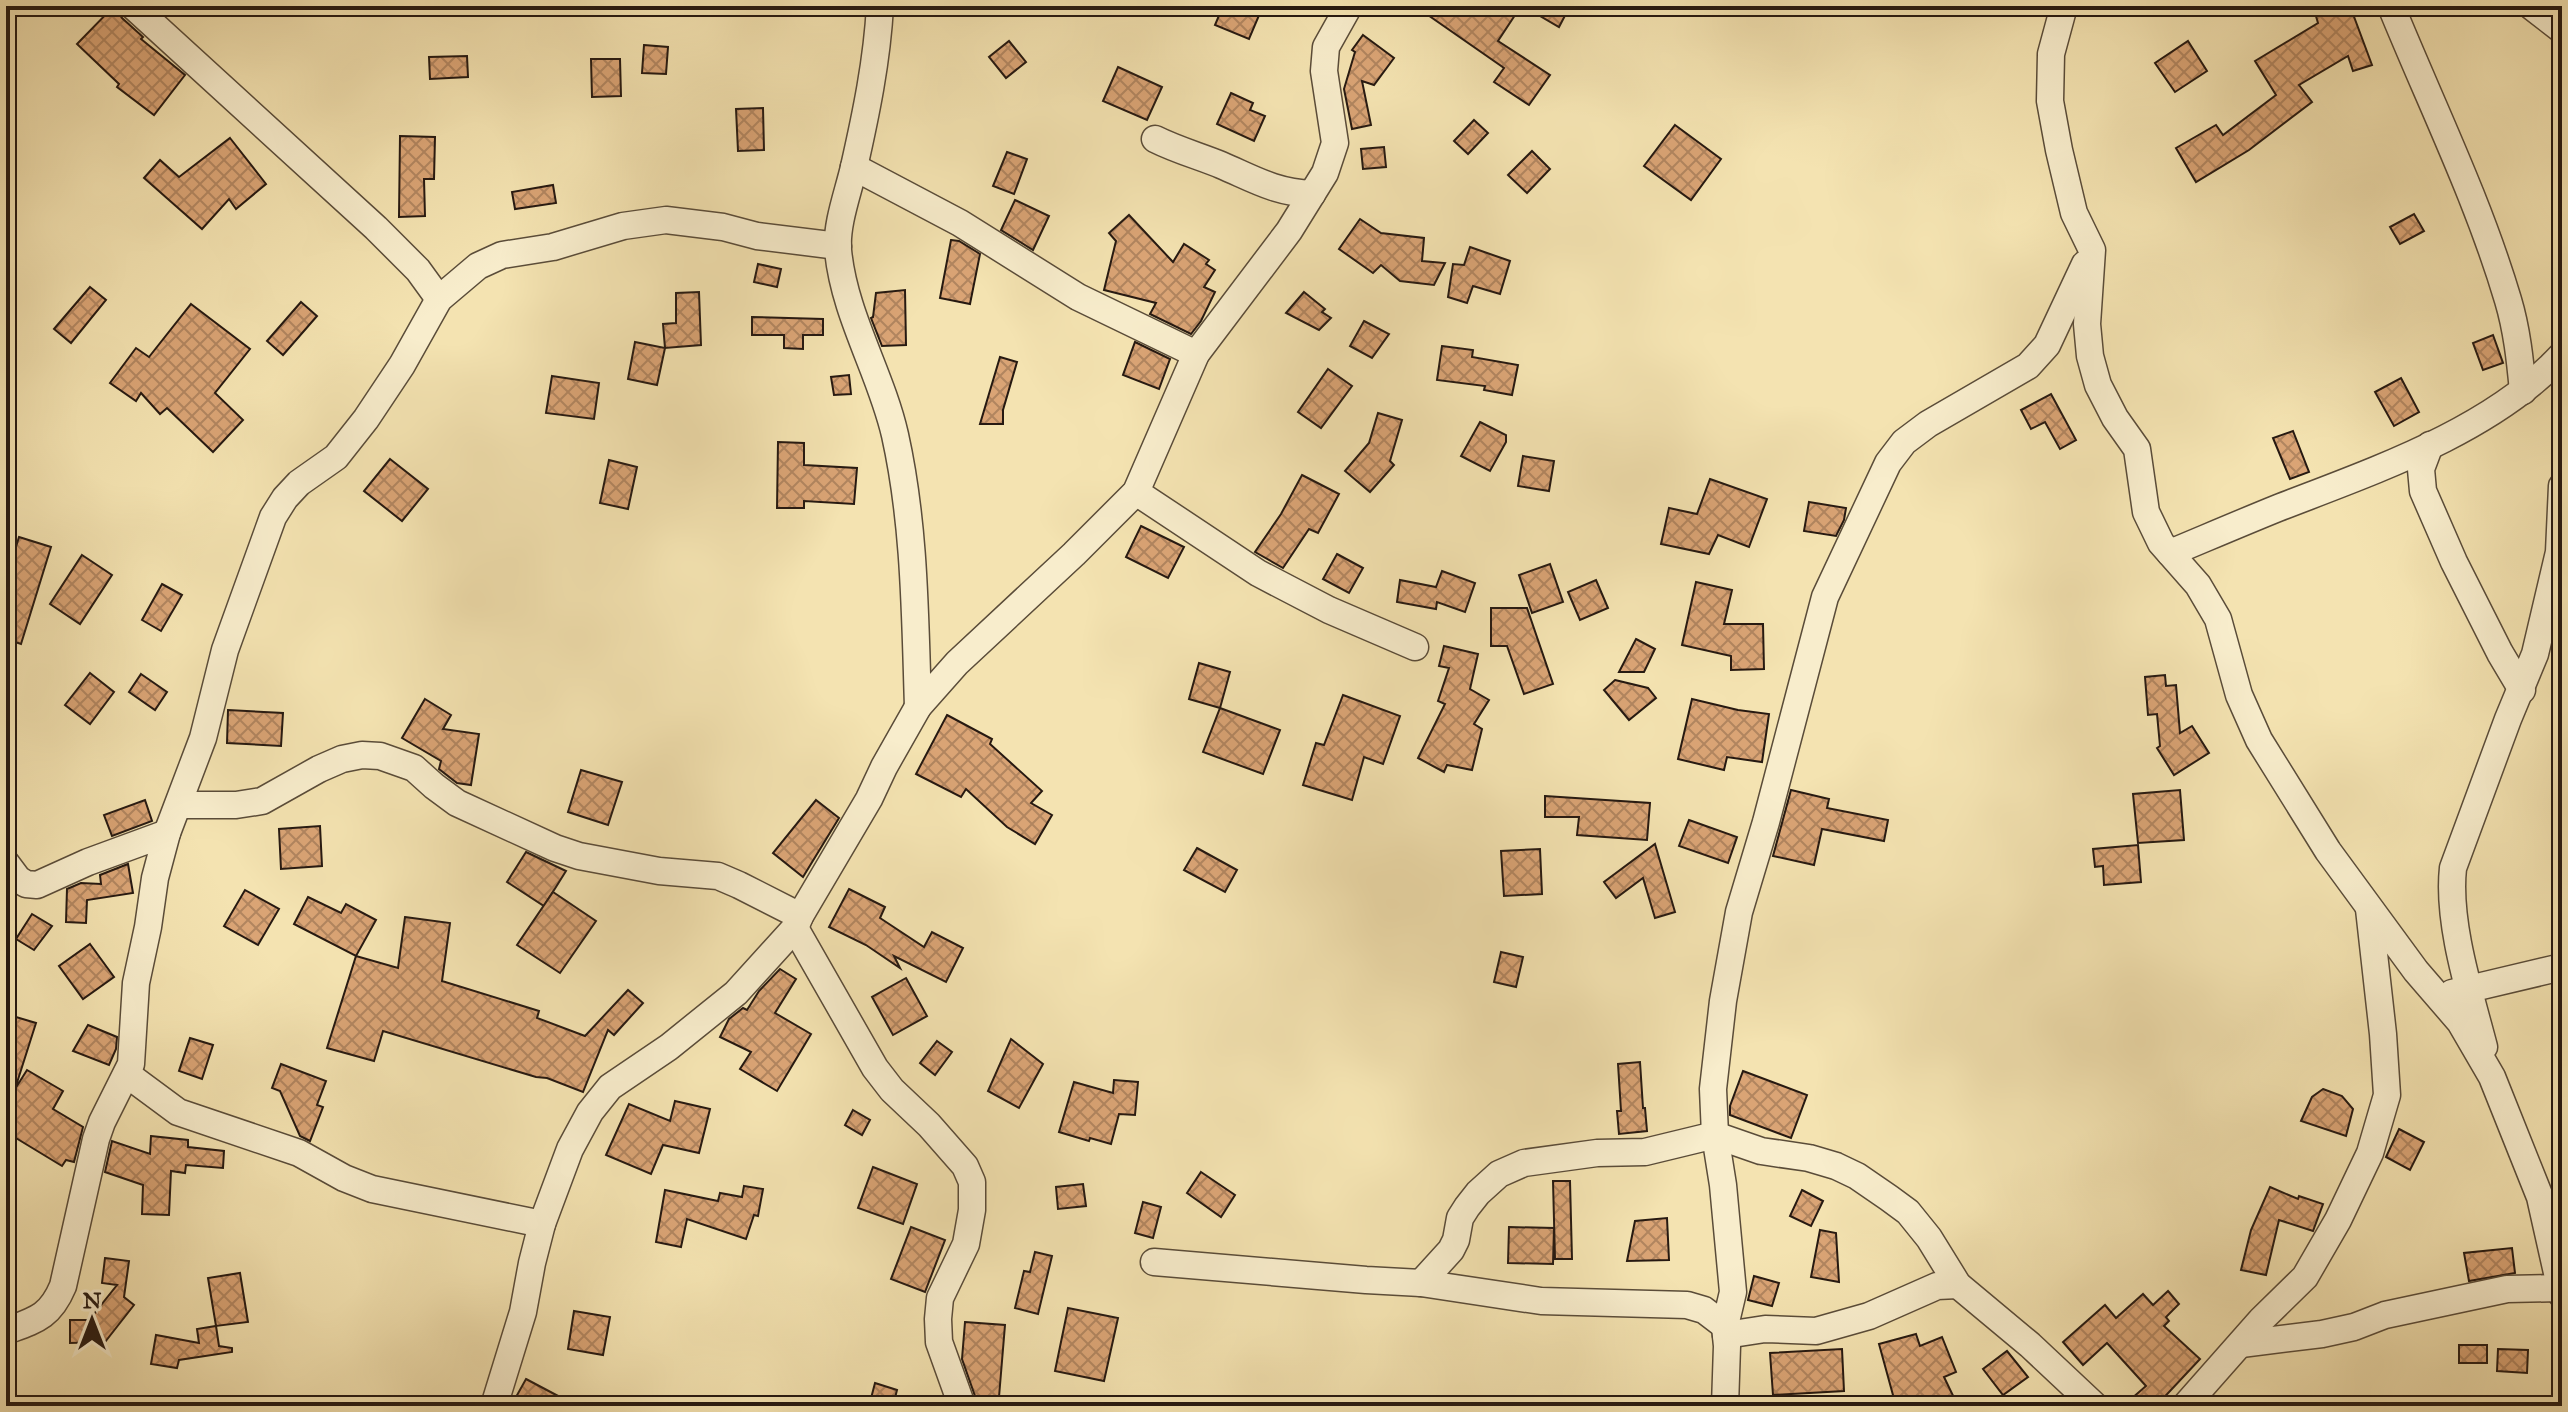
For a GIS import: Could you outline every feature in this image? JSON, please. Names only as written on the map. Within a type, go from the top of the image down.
[{"type":"street","points":[[133,6],[376,228],[418,270],[439,299]]},
{"type":"street","points":[[880,6],[869,102],[838,246],[842,277],[894,432],[903,477],[917,617],[918,707]]},
{"type":"street","points":[[494,1406],[523,1312],[542,1224],[570,1149],[590,1112],[610,1087],[705,1020],[736,993],[797,922],[869,799],[918,707],[957,663],[1136,492],[1196,354],[1289,231],[1325,173],[1335,143],[1324,71],[1326,47],[1349,6]]},
{"type":"street","points":[[2064,6],[2051,54],[2050,101],[2074,213],[2092,250],[2087,324],[2090,356],[2098,385],[2115,418],[2137,449],[2146,512],[2161,543],[2198,585],[2218,619],[2239,695],[2259,740],[2328,851],[2369,909],[2460,1022],[2492,1077]]},
{"type":"street","points":[[2391,6],[2473,195],[2509,301],[2518,343],[2523,391]]},
{"type":"street","points":[[2531,6],[2562,30]]},
{"type":"street","points":[[1155,139],[1258,183],[1312,194]]},
{"type":"street","points":[[854,167],[960,223],[1078,297],[1196,354]]},
{"type":"street","points":[[6,1331],[45,1315],[56,1304],[63,1286],[96,1139],[131,1064],[136,983],[155,878],[167,833],[203,738],[225,650],[273,517],[285,498],[299,483],[336,457],[349,441],[402,365],[439,299],[478,266],[502,255],[553,247],[597,232],[666,220],[838,246]]},
{"type":"street","points":[[1725,1406],[1726,1330],[1733,1292],[1715,1135],[1713,1089],[1723,1001],[1739,912],[1825,597],[1888,463],[1904,442],[1928,424],[2028,366],[2047,345],[2092,250]]},
{"type":"street","points":[[2170,553],[2345,484],[2430,445],[2523,391],[2562,355]]},
{"type":"street","points":[[2430,445],[2421,469],[2423,491],[2454,562],[2522,690]]},
{"type":"street","points":[[2241,1344],[2322,1334],[2354,1327],[2385,1315],[2507,1289],[2561,1291],[2540,1197],[2492,1077],[2469,990],[2450,892],[2453,868],[2535,654],[2559,552],[2562,486]]},
{"type":"street","points":[[1136,492],[1258,573],[1329,610],[1415,647]]},
{"type":"street","points":[[179,805],[236,805],[262,801],[342,759],[362,755],[380,756],[414,768],[457,803],[555,848],[579,856],[659,871],[718,876],[797,922],[875,1068],[965,1166],[972,1182],[972,1210],[966,1244],[940,1298],[938,1319],[939,1342],[962,1406]]},
{"type":"street","points":[[6,863],[18,879],[37,885],[88,862],[167,833]]},
{"type":"street","points":[[2185,1406],[2305,1277],[2322,1251],[2379,1126],[2387,1095],[2369,909]]},
{"type":"street","points":[[2437,996],[2562,967]]},
{"type":"street","points":[[128,1075],[178,1112],[299,1153],[344,1178],[372,1189],[542,1224]]},
{"type":"street","points":[[1421,1283],[1451,1250],[1460,1218],[1467,1207],[1499,1174],[1524,1163],[1597,1153],[1645,1152],[1715,1135],[1761,1151],[1809,1158],[1836,1166],[1857,1176],[1908,1212],[1929,1238],[1958,1285],[2030,1345],[2095,1406]]},
{"type":"street","points":[[1154,1262],[1421,1283],[1541,1301],[1687,1305],[1704,1310],[1726,1330],[1816,1331],[1893,1306],[1937,1286],[1958,1285]]},
{"type":"building","points":[[114,6],[143,37],[141,39],[185,75],[154,115],[117,87],[119,84],[77,44]]},
{"type":"building","points":[[1223,6],[1244,6],[1260,13],[1249,39],[1215,25]]},
{"type":"building","points":[[1415,6],[1521,6],[1498,41],[1550,75],[1529,105],[1494,82],[1504,68]]},
{"type":"building","points":[[1523,6],[1570,6],[1559,27]]},
{"type":"building","points":[[2313,6],[2350,6],[2372,65],[2353,71],[2348,56],[2299,85],[2312,102],[2249,150],[2196,182],[2176,148],[2216,125],[2223,135],[2276,95],[2255,61],[2318,23]]},
{"type":"building","points":[[1363,35],[1394,58],[1374,85],[1362,81],[1371,125],[1352,129],[1344,89],[1355,52],[1352,50]]},
{"type":"building","points":[[1009,41],[1026,62],[1006,78],[989,57]]},
{"type":"building","points":[[2188,41],[2207,71],[2175,92],[2155,63]]},
{"type":"building","points":[[644,45],[668,47],[666,74],[642,73]]},
{"type":"building","points":[[467,56],[468,77],[430,79],[429,57]]},
{"type":"building","points":[[591,59],[620,59],[621,96],[592,97]]},
{"type":"building","points":[[1118,67],[1162,87],[1147,120],[1103,101]]},
{"type":"building","points":[[1231,93],[1253,103],[1250,110],[1265,116],[1254,141],[1217,124]]},
{"type":"building","points":[[763,108],[764,150],[738,151],[736,109]]},
{"type":"building","points":[[1474,120],[1488,133],[1468,154],[1454,141]]},
{"type":"building","points":[[1675,125],[1721,159],[1691,200],[1644,166]]},
{"type":"building","points":[[400,136],[435,137],[434,179],[424,179],[425,216],[399,217]]},
{"type":"building","points":[[230,138],[266,184],[236,209],[229,199],[202,229],[144,178],[160,160],[179,177]]},
{"type":"building","points":[[1384,147],[1386,167],[1363,169],[1361,149]]},
{"type":"building","points":[[1532,151],[1550,169],[1527,193],[1508,175]]},
{"type":"building","points":[[1007,152],[1027,159],[1014,194],[993,186]]},
{"type":"building","points":[[553,185],[556,203],[515,209],[512,192]]},
{"type":"building","points":[[1015,200],[1049,216],[1033,250],[1001,230]]},
{"type":"building","points":[[2414,214],[2424,231],[2400,244],[2390,227]]},
{"type":"building","points":[[1129,215],[1173,262],[1184,244],[1209,260],[1206,264],[1215,270],[1204,287],[1215,292],[1191,334],[1150,314],[1156,303],[1104,290],[1116,241],[1109,233]]},
{"type":"building","points":[[1360,219],[1381,233],[1424,238],[1422,261],[1445,263],[1434,285],[1400,281],[1381,265],[1373,273],[1339,249]]},
{"type":"building","points":[[951,240],[959,241],[980,254],[970,304],[940,298]]},
{"type":"building","points":[[1470,247],[1510,261],[1500,294],[1473,286],[1467,303],[1448,297],[1453,264],[1464,265]]},
{"type":"building","points":[[758,264],[781,269],[777,287],[754,282]]},
{"type":"building","points":[[90,287],[106,300],[71,343],[54,329]]},
{"type":"building","points":[[905,290],[906,345],[882,346],[871,318],[876,293]]},
{"type":"building","points":[[699,292],[701,345],[665,348],[663,324],[676,323],[676,293]]},
{"type":"building","points":[[1304,292],[1331,318],[1319,330],[1286,313]]},
{"type":"building","points":[[301,302],[317,316],[283,355],[267,341]]},
{"type":"building","points":[[191,304],[250,349],[215,393],[243,420],[213,452],[167,408],[160,414],[141,393],[136,401],[110,383],[136,348],[149,357]]},
{"type":"building","points":[[752,317],[823,319],[823,335],[803,335],[803,349],[784,348],[784,335],[752,335]]},
{"type":"building","points":[[1364,321],[1389,334],[1372,358],[1350,346]]},
{"type":"building","points":[[2493,335],[2503,363],[2483,370],[2473,343]]},
{"type":"building","points":[[635,342],[665,348],[657,385],[628,379]]},
{"type":"building","points":[[1135,342],[1170,359],[1159,389],[1123,375]]},
{"type":"building","points":[[1442,346],[1473,350],[1472,357],[1518,365],[1512,395],[1484,390],[1485,386],[1437,380]]},
{"type":"building","points":[[1000,357],[1017,362],[1003,410],[1003,424],[980,424]]},
{"type":"building","points":[[1328,369],[1352,386],[1321,428],[1298,412]]},
{"type":"building","points":[[849,375],[851,394],[834,395],[831,377]]},
{"type":"building","points":[[552,376],[599,383],[594,419],[546,413]]},
{"type":"building","points":[[2401,378],[2419,412],[2394,426],[2375,392]]},
{"type":"building","points":[[2051,394],[2076,440],[2060,449],[2045,422],[2031,429],[2021,410]]},
{"type":"building","points":[[1378,413],[1402,420],[1390,461],[1394,465],[1370,492],[1345,471],[1369,443]]},
{"type":"building","points":[[1480,422],[1506,435],[1506,442],[1490,471],[1461,456]]},
{"type":"building","points":[[2293,431],[2309,472],[2290,479],[2273,438]]},
{"type":"building","points":[[778,442],[804,443],[804,465],[857,468],[854,504],[804,501],[804,508],[777,508]]},
{"type":"building","points":[[1523,456],[1554,461],[1549,491],[1518,486]]},
{"type":"building","points":[[390,459],[428,489],[402,521],[364,491]]},
{"type":"building","points":[[609,460],[637,467],[628,509],[600,503]]},
{"type":"building","points":[[1302,475],[1339,494],[1318,533],[1309,529],[1283,568],[1255,552]]},
{"type":"building","points":[[1710,479],[1767,499],[1749,547],[1718,535],[1709,554],[1661,544],[1669,508],[1697,514]]},
{"type":"building","points":[[1809,502],[1846,508],[1836,536],[1804,531]]},
{"type":"building","points":[[1141,526],[1184,547],[1168,578],[1126,557]]},
{"type":"building","points":[[19,537],[51,547],[21,644],[6,639],[6,579]]},
{"type":"building","points":[[1337,554],[1363,568],[1349,593],[1323,579]]},
{"type":"building","points":[[82,555],[112,575],[80,624],[50,604]]},
{"type":"building","points":[[1550,564],[1563,602],[1532,613],[1519,575]]},
{"type":"building","points":[[1442,571],[1475,583],[1465,612],[1437,602],[1436,609],[1397,602],[1400,580],[1436,587]]},
{"type":"building","points":[[1596,580],[1608,608],[1580,620],[1568,592]]},
{"type":"building","points":[[1696,582],[1732,590],[1724,624],[1763,624],[1764,669],[1731,670],[1731,656],[1682,645]]},
{"type":"building","points":[[162,584],[182,595],[161,631],[142,620]]},
{"type":"building","points":[[1491,608],[1527,608],[1553,684],[1524,694],[1507,646],[1491,646]]},
{"type":"building","points":[[1636,639],[1655,649],[1644,672],[1619,672]]},
{"type":"building","points":[[1444,646],[1478,654],[1470,689],[1489,700],[1474,724],[1482,729],[1472,770],[1447,765],[1444,772],[1418,758],[1445,704],[1438,701],[1449,668],[1439,666]]},
{"type":"building","points":[[1199,663],[1230,672],[1220,708],[1189,699]]},
{"type":"building","points":[[90,673],[114,692],[90,724],[65,705]]},
{"type":"building","points":[[141,674],[167,692],[155,710],[129,692]]},
{"type":"building","points":[[2165,675],[2166,686],[2176,685],[2180,733],[2192,726],[2209,753],[2174,775],[2157,748],[2160,746],[2157,714],[2148,715],[2145,677]]},
{"type":"building","points":[[1615,680],[1648,688],[1656,698],[1629,720],[1604,690]]},
{"type":"building","points":[[1343,695],[1400,716],[1383,764],[1364,757],[1352,800],[1303,785],[1316,743],[1324,745]]},
{"type":"building","points":[[425,699],[451,715],[443,729],[479,734],[471,785],[457,783],[439,769],[441,761],[402,738]]},
{"type":"building","points":[[1692,699],[1769,714],[1762,762],[1727,757],[1724,770],[1678,759]]},
{"type":"building","points":[[1220,708],[1280,730],[1263,774],[1203,752]]},
{"type":"building","points":[[228,710],[283,713],[281,746],[227,743]]},
{"type":"building","points":[[947,715],[992,739],[990,744],[1042,791],[1031,803],[1052,815],[1035,844],[1007,827],[966,789],[961,797],[916,774]]},
{"type":"building","points":[[581,770],[622,782],[608,825],[568,812]]},
{"type":"building","points":[[1791,790],[1829,799],[1827,808],[1888,820],[1884,841],[1822,829],[1814,865],[1773,856]]},
{"type":"building","points":[[2180,790],[2184,840],[2138,843],[2133,794]]},
{"type":"building","points":[[1545,796],[1650,803],[1647,840],[1577,835],[1579,817],[1545,817]]},
{"type":"building","points":[[145,800],[152,821],[112,836],[104,815]]},
{"type":"building","points":[[816,800],[839,818],[803,877],[773,853]]},
{"type":"building","points":[[1689,820],[1737,837],[1728,863],[1679,846]]},
{"type":"building","points":[[320,826],[322,866],[281,869],[279,829]]},
{"type":"building","points":[[1655,844],[1675,912],[1655,918],[1643,878],[1616,898],[1604,882]]},
{"type":"building","points":[[2138,845],[2141,882],[2104,885],[2103,866],[2095,867],[2093,849]]},
{"type":"building","points":[[1197,848],[1237,870],[1225,892],[1184,870]]},
{"type":"building","points":[[1540,849],[1542,894],[1504,896],[1501,851]]},
{"type":"building","points":[[526,852],[566,871],[544,906],[507,882]]},
{"type":"building","points":[[128,864],[133,893],[87,900],[86,923],[66,922],[67,889],[81,883],[101,884],[100,875]]},
{"type":"building","points":[[849,889],[885,907],[880,918],[924,947],[932,932],[963,948],[946,982],[894,956],[900,968],[866,945],[829,927]]},
{"type":"building","points":[[245,890],[279,909],[258,945],[224,926]]},
{"type":"building","points":[[553,892],[596,921],[560,973],[517,945]]},
{"type":"building","points":[[308,897],[341,913],[346,904],[376,920],[356,956],[294,924]]},
{"type":"building","points":[[32,914],[52,926],[34,950],[16,939]]},
{"type":"building","points":[[405,917],[450,923],[442,981],[539,1011],[537,1018],[585,1036],[628,990],[643,1003],[614,1035],[608,1030],[583,1092],[547,1078],[383,1031],[374,1061],[327,1048],[356,956],[398,968]]},
{"type":"building","points":[[90,944],[114,977],[83,999],[59,966]]},
{"type":"building","points":[[1501,952],[1523,957],[1516,987],[1494,982]]},
{"type":"building","points":[[780,969],[796,979],[775,1013],[811,1034],[777,1091],[740,1069],[751,1052],[720,1037],[729,1019],[743,1008],[747,1010],[759,991]]},
{"type":"building","points":[[906,978],[927,1016],[893,1035],[872,997]]},
{"type":"building","points":[[6,1014],[36,1023],[15,1089],[27,1070],[63,1091],[53,1109],[83,1127],[74,1162],[66,1160],[62,1166],[6,1132]]},
{"type":"building","points":[[88,1025],[117,1037],[109,1065],[73,1051]]},
{"type":"building","points":[[190,1038],[213,1045],[202,1079],[179,1071]]},
{"type":"building","points":[[1011,1039],[1043,1064],[1019,1108],[988,1091]]},
{"type":"building","points":[[937,1041],[952,1052],[935,1075],[920,1063]]},
{"type":"building","points":[[1640,1062],[1647,1131],[1619,1134],[1618,1064]]},
{"type":"building","points":[[281,1064],[326,1081],[317,1105],[323,1107],[310,1141],[300,1136],[280,1091],[272,1088]]},
{"type":"building","points":[[1743,1071],[1807,1095],[1791,1138],[1730,1115],[1730,1106]]},
{"type":"building","points":[[1114,1080],[1138,1082],[1135,1115],[1119,1114],[1111,1144],[1059,1132],[1074,1082],[1113,1093]]},
{"type":"building","points":[[2323,1089],[2342,1096],[2353,1109],[2346,1136],[2301,1121],[2312,1097]]},
{"type":"building","points":[[675,1101],[710,1109],[699,1153],[663,1145],[651,1174],[606,1155],[629,1104],[670,1121]]},
{"type":"building","points":[[853,1110],[870,1120],[862,1135],[845,1125]]},
{"type":"building","points":[[2399,1129],[2424,1142],[2410,1170],[2386,1157]]},
{"type":"building","points":[[151,1136],[188,1140],[188,1147],[224,1151],[223,1168],[186,1165],[185,1173],[171,1171],[169,1215],[142,1214],[143,1185],[105,1172],[112,1141],[150,1154]]},
{"type":"building","points":[[873,1167],[917,1184],[903,1224],[858,1208]]},
{"type":"building","points":[[1201,1172],[1235,1195],[1221,1217],[1187,1193]]},
{"type":"building","points":[[1553,1181],[1570,1181],[1572,1259],[1555,1259]]},
{"type":"building","points":[[1083,1184],[1086,1206],[1058,1209],[1056,1187]]},
{"type":"building","points":[[744,1186],[763,1189],[758,1216],[754,1215],[746,1239],[687,1219],[681,1247],[656,1242],[665,1190],[718,1201],[720,1193],[742,1197]]},
{"type":"building","points":[[2270,1187],[2298,1199],[2299,1196],[2323,1204],[2313,1231],[2279,1220],[2266,1275],[2241,1270],[2251,1230]]},
{"type":"building","points":[[1802,1190],[1823,1201],[1811,1226],[1790,1216]]},
{"type":"building","points":[[1143,1202],[1161,1207],[1153,1238],[1135,1233]]},
{"type":"building","points":[[1667,1218],[1669,1260],[1627,1261],[1635,1221]]},
{"type":"building","points":[[911,1227],[945,1240],[925,1292],[891,1279]]},
{"type":"building","points":[[1509,1227],[1554,1228],[1553,1264],[1508,1263]]},
{"type":"building","points":[[1820,1230],[1836,1233],[1839,1282],[1811,1277]]},
{"type":"building","points":[[2512,1248],[2515,1273],[2469,1281],[2464,1253]]},
{"type":"building","points":[[1035,1252],[1052,1256],[1038,1314],[1015,1308],[1024,1271],[1030,1272]]},
{"type":"building","points":[[105,1258],[129,1261],[124,1297],[134,1305],[105,1342],[70,1343],[70,1320],[89,1320],[117,1285],[102,1283]]},
{"type":"building","points":[[240,1273],[248,1322],[216,1326],[208,1278]]},
{"type":"building","points":[[1754,1276],[1779,1283],[1772,1306],[1748,1300]]},
{"type":"building","points":[[2168,1291],[2179,1304],[2166,1317],[2169,1321],[2164,1326],[2200,1359],[2156,1406],[2123,1406],[2146,1386],[2107,1343],[2083,1365],[2063,1342],[2105,1305],[2116,1318],[2143,1294],[2153,1305]]},
{"type":"building","points":[[1068,1308],[1118,1318],[1104,1381],[1055,1371]]},
{"type":"building","points":[[574,1311],[610,1317],[603,1355],[568,1349]]},
{"type":"building","points":[[965,1322],[1005,1325],[999,1397],[975,1396],[962,1359]]},
{"type":"building","points":[[216,1326],[219,1346],[232,1348],[232,1352],[179,1360],[177,1368],[151,1364],[156,1335],[199,1343],[197,1329]]},
{"type":"building","points":[[1916,1334],[1920,1346],[1942,1337],[1956,1372],[1944,1377],[1958,1406],[1896,1406],[1879,1344]]},
{"type":"building","points":[[2459,1345],[2487,1345],[2487,1363],[2459,1363]]},
{"type":"building","points":[[1842,1349],[1844,1391],[1773,1395],[1770,1353]]},
{"type":"building","points":[[2498,1349],[2528,1350],[2527,1373],[2497,1371]]},
{"type":"building","points":[[2007,1351],[2028,1377],[2003,1395],[1983,1369]]},
{"type":"building","points":[[526,1379],[577,1406],[511,1406]]},
{"type":"building","points":[[875,1383],[897,1390],[893,1406],[869,1406]]}]
